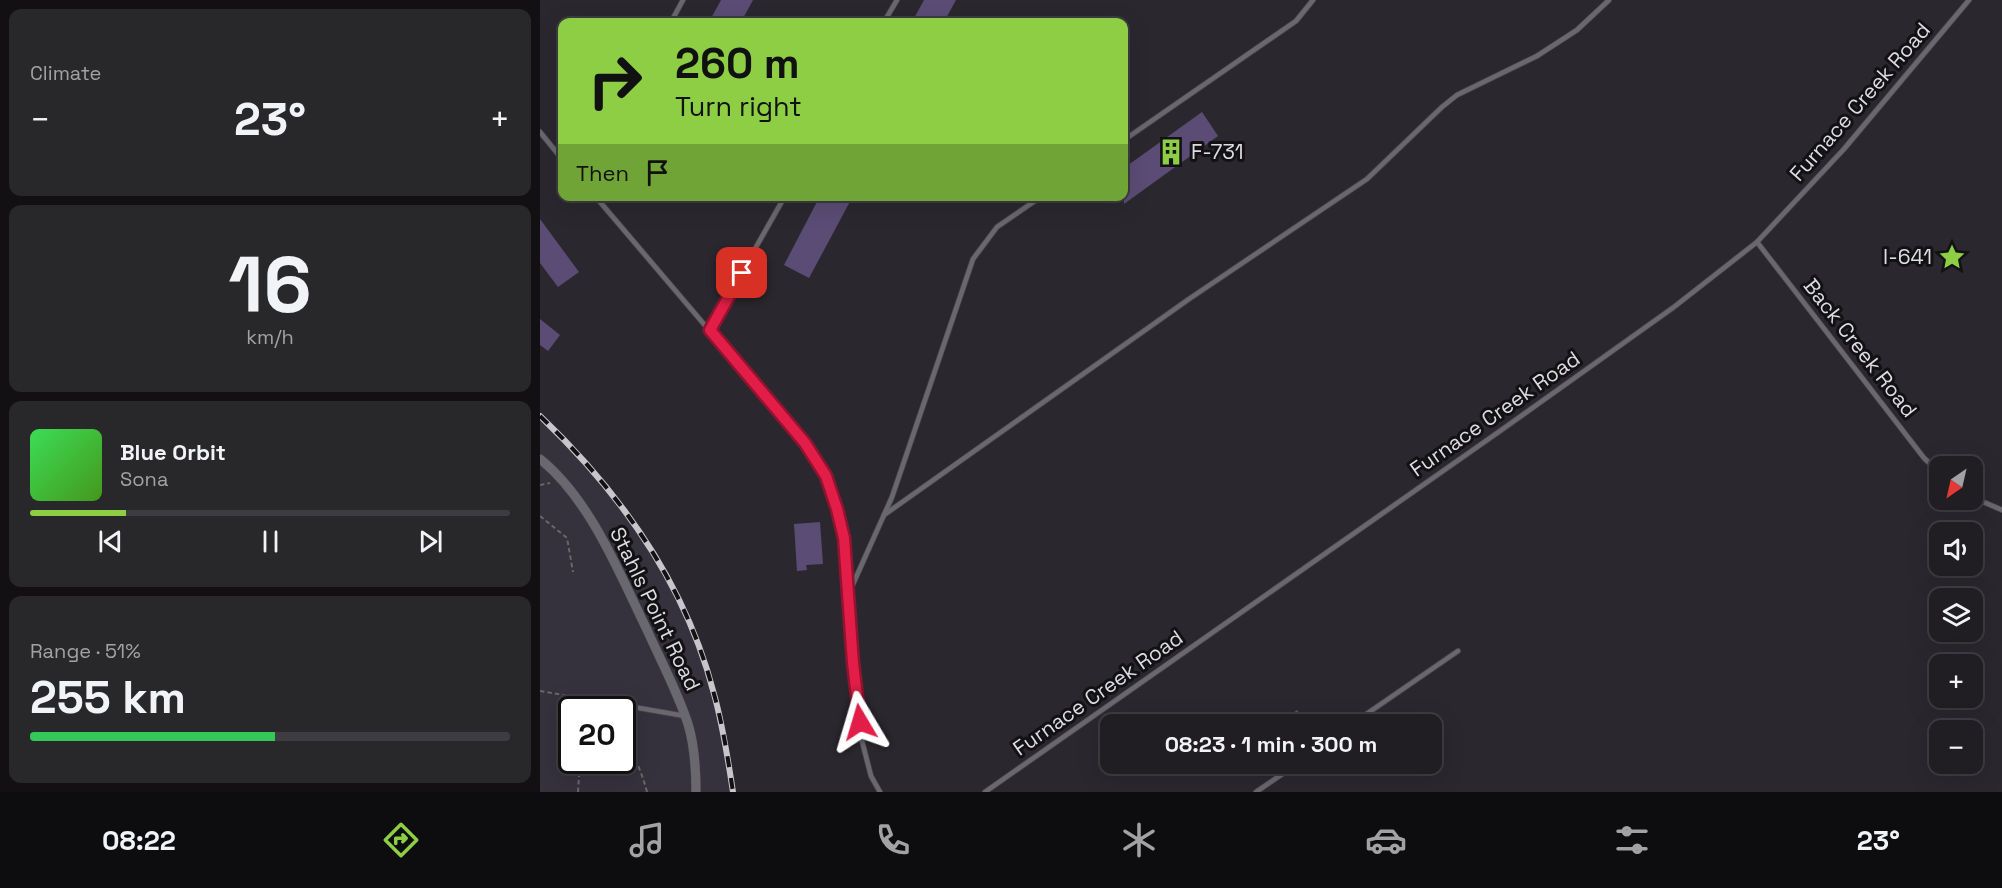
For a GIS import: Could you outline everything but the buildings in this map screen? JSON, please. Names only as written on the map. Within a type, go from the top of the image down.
[{"type":"street","name":"Stahls Point Road","points":[[540,459],[573,493],[622,577],[685,716],[696,759],[696,792]]},
{"type":"lane","points":[[673,18],[683,0]]},
{"type":"lane","points":[[886,18],[897,0]]},
{"type":"lane","points":[[1128,137],[1296,21],[1313,0]]},
{"type":"lane","points":[[884,515],[1189,299],[1367,179],[1457,95],[1537,56],[1577,30],[1609,0]]},
{"type":"lane","name":"Furnace Creek Road","points":[[986,792],[1674,307],[1757,242],[1844,149],[1969,0]]},
{"type":"lane","points":[[540,132],[558,154]]},
{"type":"lane","points":[[599,201],[805,443],[826,476],[844,538],[853,663],[862,741],[871,776],[880,792]]},
{"type":"lane","points":[[710,330],[782,201]]},
{"type":"lane","points":[[848,596],[892,497],[973,259],[998,227],[1035,201]]},
{"type":"lane","name":"Back Creek Road","points":[[1757,242],[1929,462]]},
{"type":"lane","points":[[1983,501],[2002,510]]},
{"type":"lane","points":[[1367,714],[1458,651]]},
{"type":"lane","points":[[636,707],[685,716]]},
{"type":"lane","points":[[1256,792],[1282,774]]},
{"type":"path","points":[[540,516],[567,538],[573,572]]},
{"type":"path","points":[[540,691],[569,696]]},
{"type":"path","points":[[636,761],[647,792]]},
{"type":"path","points":[[578,792],[579,774]]},
{"type":"shaded area","points":[[540,416],[594,471],[624,508],[678,597],[695,638],[725,742],[733,792],[540,792]]},
{"type":"railway","points":[[540,416],[597,476],[623,509],[668,578],[702,654],[720,718],[733,792]]},
{"type":"place","name":"F-731","points":[[1171,152]]},
{"type":"place","name":"I-641","points":[[1952,257]]},
{"type":"route","points":[[742,273],[710,330],[805,443],[826,476],[844,538],[853,663],[860,722]]}]
